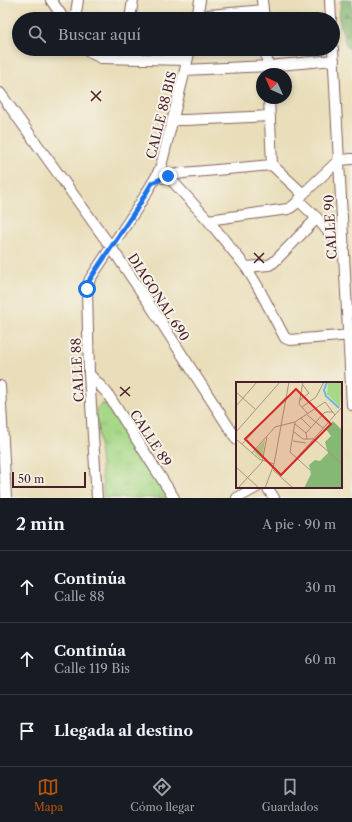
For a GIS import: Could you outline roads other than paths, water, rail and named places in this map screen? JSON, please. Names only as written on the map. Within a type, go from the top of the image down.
[{"type":"street","points":[[51,0],[59,12]]},
{"type":"street","points":[[76,12],[78,0]]},
{"type":"street","points":[[131,12],[133,0]]},
{"type":"street","points":[[198,12],[200,0]]},
{"type":"street","points":[[330,0],[331,12]]},
{"type":"street","points":[[246,12],[263,10]]},
{"type":"street","points":[[97,56],[101,58],[112,56]]},
{"type":"street","points":[[135,56],[186,65],[256,69]]},
{"type":"street","name":"CALLE 88 BIS","points":[[188,56],[161,166],[246,267],[285,338],[290,340],[350,335]]},
{"type":"street","points":[[267,56],[268,68]]},
{"type":"street","name":"CALLE 90","points":[[334,56],[350,335],[352,405]]},
{"type":"street","points":[[281,68],[334,60]]},
{"type":"street","name":"DIAGONAL 690","points":[[0,93],[111,247],[236,438]]},
{"type":"street","points":[[269,104],[272,165],[301,197],[335,240],[344,246]]},
{"type":"street","points":[[173,120],[270,116]]},
{"type":"street","points":[[208,220],[288,210],[293,207],[301,197],[339,160],[352,159]]},
{"type":"street","points":[[152,183],[168,176],[183,173],[272,165]]},
{"type":"street","name":"CALLE 88","points":[[97,498],[89,374],[87,289],[90,279],[152,183],[161,166]]},
{"type":"street","points":[[246,267],[269,265],[274,262],[317,218]]},
{"type":"street","name":"CALLE 89","points":[[89,374],[107,393],[174,498]]},
{"type":"street","points":[[0,386],[6,498]]},
{"type":"street","points":[[237,498],[255,488]]},
{"type":"street","points":[[268,488],[274,498]]}]
